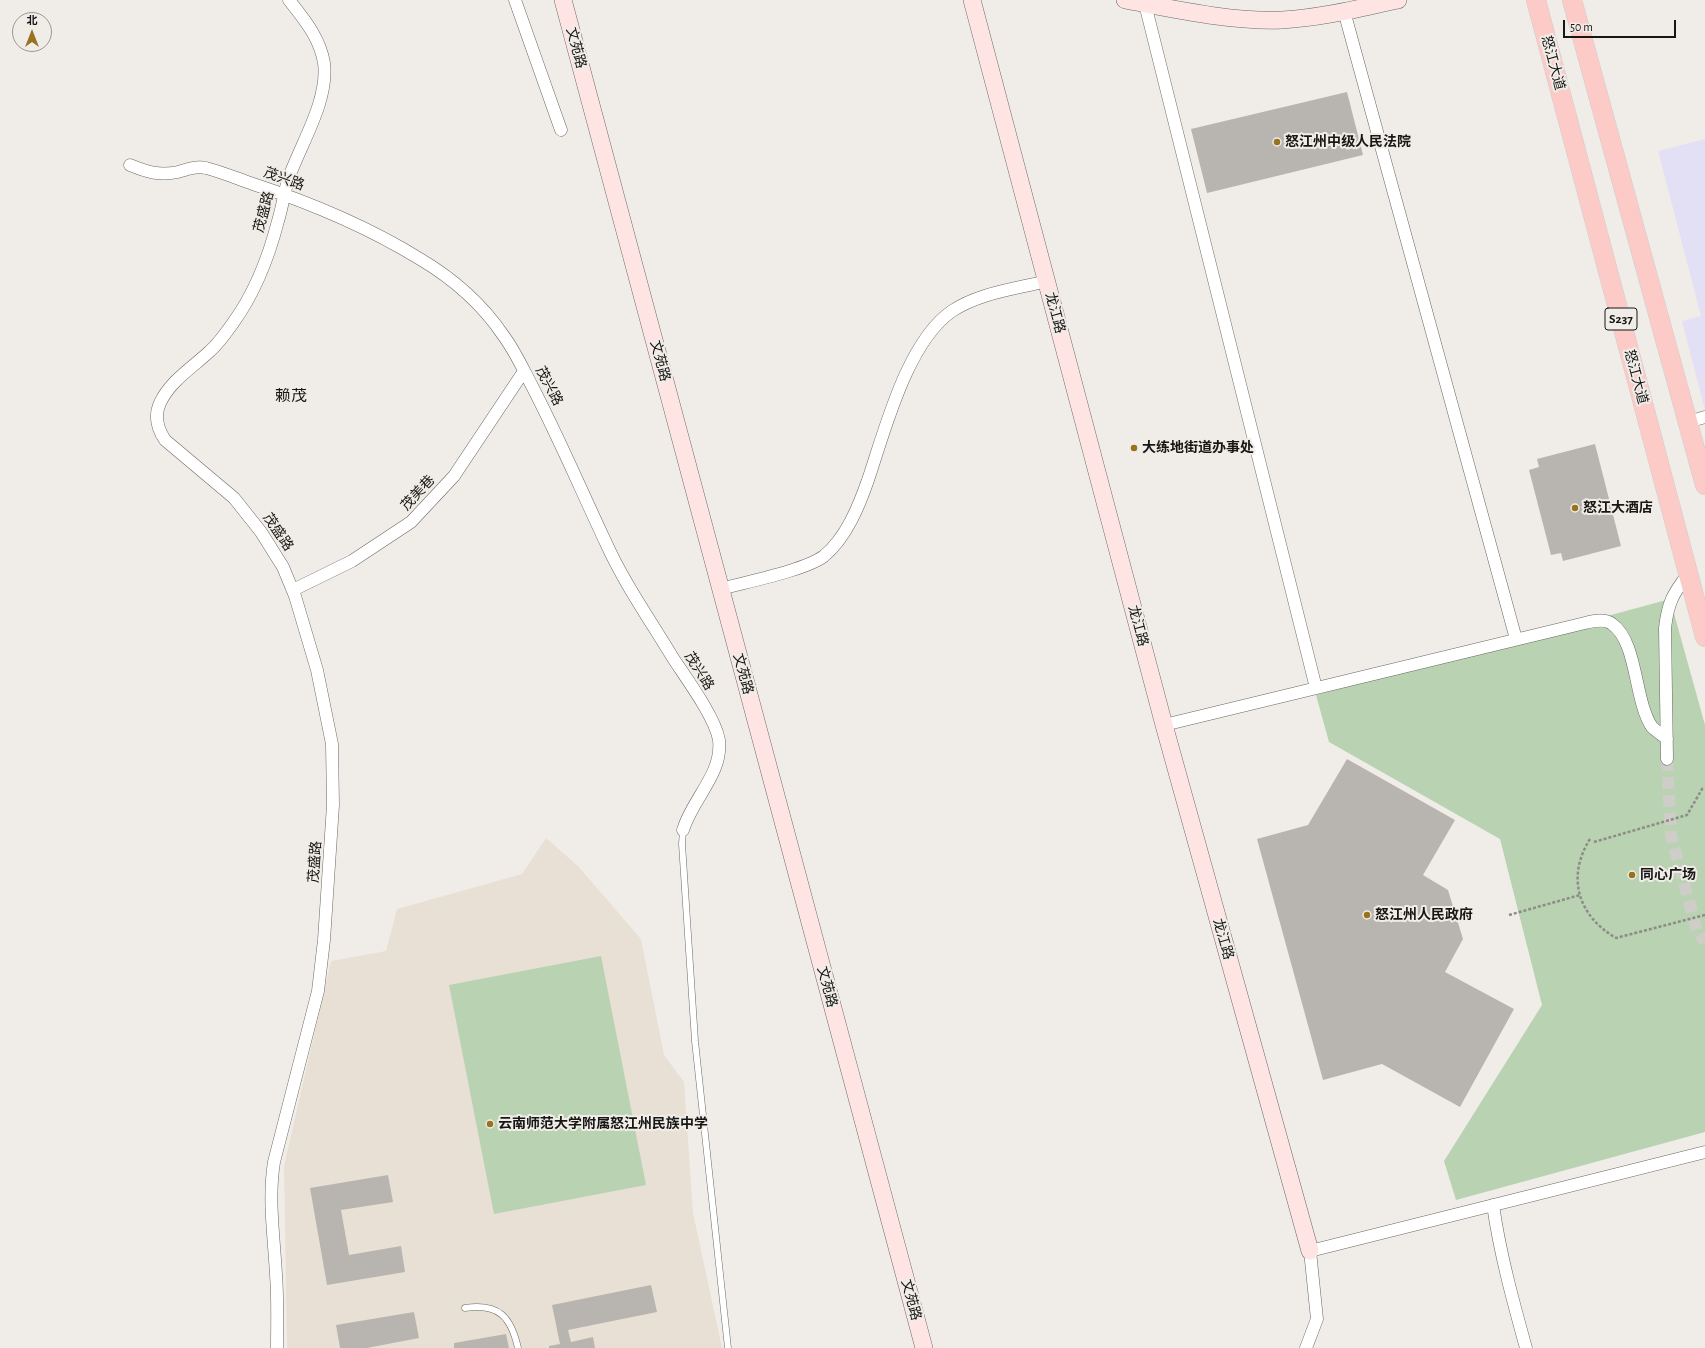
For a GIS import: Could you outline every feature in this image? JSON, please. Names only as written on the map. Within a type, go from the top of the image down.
[{"type":"main road","name":"怒江大道","points":[[1536,0],[1705,637]]},
{"type":"main road","name":"S237","points":[[1572,0],[1696,419],[1705,485]]},
{"type":"street","name":"茂盛路","points":[[277,1348],[276,1275],[270,1197],[274,1162],[317,1001],[324,940],[333,804],[334,760],[329,722],[317,670],[293,590],[273,550],[248,514],[220,484],[179,453],[165,440],[158,429],[157,416],[160,404],[168,390],[221,340],[234,322],[249,296],[270,248],[284,194],[318,104],[324,75],[322,56],[316,37],[289,0]]},
{"type":"street","points":[[515,0],[562,130]]},
{"type":"street","name":"文苑路","points":[[563,0],[924,1348]]},
{"type":"street","name":"龙江路","points":[[972,0],[1164,725],[1310,1251]]},
{"type":"street","points":[[1125,0],[1195,12],[1267,20],[1304,18],[1398,0]]},
{"type":"street","points":[[1145,4],[1316,688]]},
{"type":"street","points":[[1344,11],[1516,639]]},
{"type":"street","name":"茂兴路","points":[[130,165],[149,173],[175,172],[194,167],[201,167],[284,194],[321,209],[383,238],[442,273],[479,305],[494,322],[513,349],[555,430],[619,571],[697,696],[717,732],[719,748],[716,765],[707,786],[686,819],[683,830]]},
{"type":"street","points":[[721,589],[808,565],[824,556],[840,539],[860,502],[896,398],[920,348],[933,328],[952,311],[979,298],[1047,281]]},
{"type":"street","name":"茂美巷","points":[[293,590],[352,561],[411,522],[454,476],[524,371]]},
{"type":"street","points":[[1667,759],[1665,648],[1667,614],[1675,592],[1688,574]]},
{"type":"street","points":[[1164,725],[1585,622],[1600,620],[1611,623],[1620,631],[1627,644],[1645,712],[1653,727],[1667,739]]},
{"type":"street","points":[[1306,1348],[1317,1319],[1310,1251],[1705,1152]]},
{"type":"street","points":[[1493,1205],[1498,1241],[1508,1285],[1526,1348]]},
{"type":"lane","points":[[683,830],[682,844],[695,1041],[728,1348]]},
{"type":"lane","points":[[465,1308],[480,1307],[500,1313],[512,1327],[518,1348]]},
{"type":"path","points":[[1594,842],[1687,815],[1702,789],[1705,788]]},
{"type":"path","points":[[1590,839],[1583,850],[1578,872],[1580,894],[1585,908],[1594,921],[1616,938],[1705,915]]},
{"type":"path","points":[[1509,915],[1580,894]]},
{"type":"shaded area","points":[[1705,139],[1704,407],[1682,321],[1701,316],[1658,151]]},
{"type":"shaded area","name":"云南师范大学附属怒江州民族中学","points":[[546,838],[578,866],[641,939],[664,1055],[684,1082],[693,1213],[722,1348],[287,1348],[284,1166],[331,961],[386,951],[397,909],[522,874]]},
{"type":"green space","points":[[1670,599],[1705,725],[1705,1132],[1456,1200],[1444,1161],[1542,1005],[1500,839],[1329,742],[1316,695]]},
{"type":"green space","points":[[601,956],[646,1185],[494,1214],[449,985]]},
{"type":"building","name":"怒江州中级人民法院","points":[[1347,92],[1363,155],[1207,193],[1191,129]]},
{"type":"building","name":"怒江大酒店","points":[[1595,444],[1621,546],[1563,561],[1561,553],[1551,555],[1529,470],[1539,467],[1537,459]]},
{"type":"building","name":"怒江州人民政府","points":[[1347,759],[1455,820],[1423,875],[1448,890],[1463,939],[1445,972],[1514,1009],[1460,1107],[1382,1064],[1323,1080],[1257,839],[1308,825]]},
{"type":"building","points":[[388,1175],[393,1202],[341,1210],[349,1255],[401,1246],[405,1272],[327,1285],[310,1188]]},
{"type":"building","points":[[651,1285],[657,1312],[568,1330],[571,1342],[593,1337],[595,1348],[549,1348],[549,1346],[560,1344],[552,1305]]},
{"type":"building","points":[[414,1312],[419,1338],[367,1348],[340,1348],[336,1325]]},
{"type":"building","points":[[506,1334],[509,1348],[454,1348],[454,1343]]},
{"type":"tunnel","points":[[1667,759],[1671,835],[1697,931],[1705,942]]},
{"type":"place","name":"怒江州中级人民法院","points":[[1277,142]]},
{"type":"place","name":"大练地街道办事处","points":[[1134,448]]},
{"type":"place","name":"怒江大酒店","points":[[1575,508]]},
{"type":"place","name":"同心广场","points":[[1632,875]]},
{"type":"place","name":"怒江州人民政府","points":[[1367,915]]},
{"type":"place","name":"云南师范大学附属怒江州民族中学","points":[[490,1124]]},
{"type":"district","name":"赖茂","points":[[291,396]]}]
